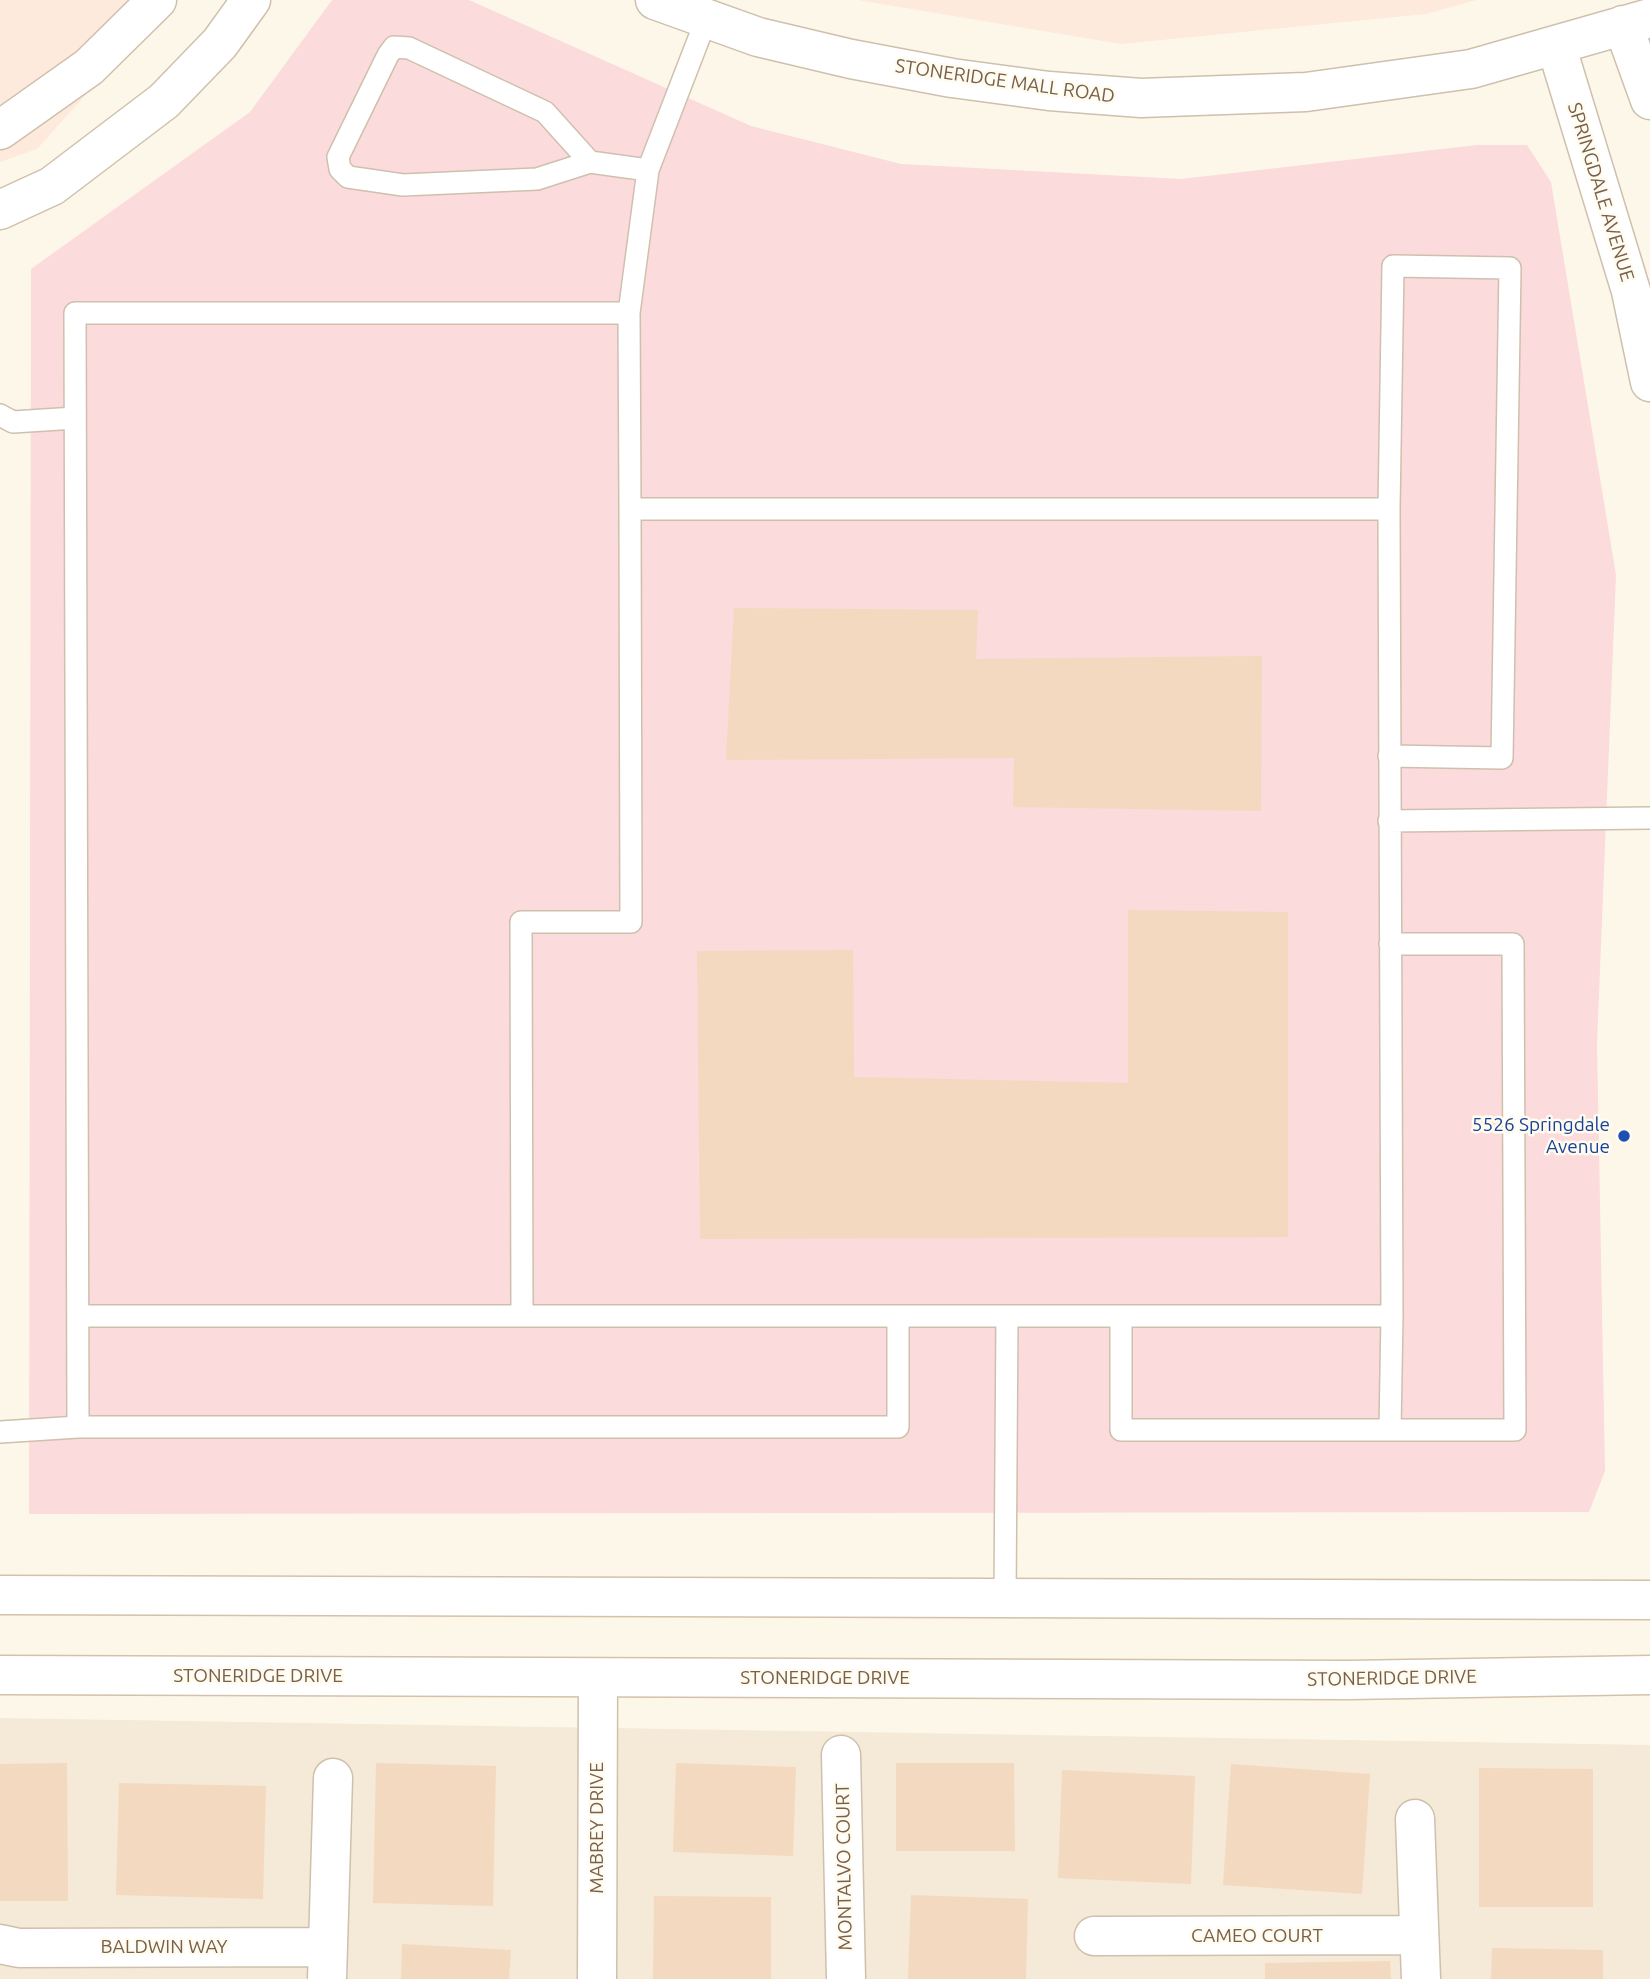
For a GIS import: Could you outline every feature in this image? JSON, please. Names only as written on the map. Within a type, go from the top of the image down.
[{"type":"street","points":[[0,130],[89,67],[157,0]]},
{"type":"street","points":[[0,210],[52,186],[164,102],[220,43],[251,0]]},
{"type":"street","name":"STONERIDGE MALL ROAD","points":[[654,0],[758,37],[851,59],[1049,91],[1141,98],[1306,92],[1471,69],[1637,21]]},
{"type":"street","points":[[1637,21],[1650,100]]},
{"type":"street","name":"SPRINGDALE AVENUE","points":[[1556,45],[1631,292],[1650,382]]},
{"type":"street","points":[[0,1595],[1650,1600]]},
{"type":"street","name":"STONERIDGE DRIVE","points":[[0,1675],[1348,1679],[1650,1675]]},
{"type":"street","name":"MABREY DRIVE","points":[[597,1979],[598,1678]]},
{"type":"street","name":"MONTALVO COURT","points":[[841,1755],[846,1979]]},
{"type":"street","name":"BALDWIN WAY","points":[[0,1944],[19,1948],[328,1963],[333,1778]]},
{"type":"street","points":[[1415,1819],[1421,1979]]},
{"type":"street","name":"CAMEO COURT","points":[[1094,1936],[1419,1935]]},
{"type":"lane","points":[[522,1317],[520,922],[631,922],[629,313],[648,170],[706,20]]},
{"type":"lane","points":[[590,162],[545,112],[409,48],[394,47],[338,157],[340,169],[348,177],[403,185],[537,179],[590,162],[648,170]]},
{"type":"lane","points":[[1390,756],[1502,758],[1510,268],[1393,266],[1389,509],[1392,1316],[1390,1430]]},
{"type":"lane","points":[[78,1427],[75,313],[629,313]]},
{"type":"lane","points":[[0,415],[13,422],[75,418]]},
{"type":"lane","points":[[630,509],[1389,509]]},
{"type":"lane","points":[[1390,821],[1650,818]]},
{"type":"lane","points":[[1121,1316],[1121,1430],[1515,1430],[1513,944],[1390,944]]},
{"type":"lane","points":[[78,1316],[1392,1316]]},
{"type":"lane","points":[[0,1432],[78,1427],[898,1427],[898,1316]]},
{"type":"lane","points":[[1005,1597],[1007,1317]]},
{"type":"shaded area","points":[[0,0],[171,0],[37,149],[0,162]]},
{"type":"shaded area","points":[[332,0],[469,0],[751,126],[901,164],[1181,179],[1477,145],[1527,145],[1551,182],[1616,575],[1597,1043],[1605,1471],[1589,1512],[29,1514],[31,269],[250,112]]},
{"type":"shaded area","points":[[858,0],[1476,0],[1426,14],[1121,44]]},
{"type":"shaded area","points":[[0,1718],[1650,1745],[1650,1979],[0,1979]]},
{"type":"building","points":[[734,608],[978,610],[976,659],[1262,656],[1261,811],[1013,807],[1014,758],[726,760]]},
{"type":"building","points":[[1128,910],[1288,912],[1288,1237],[700,1239],[697,951],[853,950],[854,1077],[1128,1083]]},
{"type":"building","points":[[67,1763],[68,1901],[0,1901],[0,1764]]},
{"type":"building","points":[[376,1763],[496,1766],[493,1906],[373,1903]]},
{"type":"building","points":[[676,1763],[796,1767],[793,1856],[673,1852]]},
{"type":"building","points":[[896,1763],[1014,1763],[1015,1851],[896,1851]]},
{"type":"building","points":[[1231,1764],[1370,1774],[1362,1894],[1223,1885]]},
{"type":"building","points":[[1479,1768],[1593,1769],[1593,1907],[1479,1907]]},
{"type":"building","points":[[1062,1770],[1195,1776],[1191,1884],[1058,1878]]},
{"type":"building","points":[[119,1783],[266,1786],[263,1899],[116,1895]]},
{"type":"building","points":[[911,1895],[1028,1899],[1026,1979],[908,1979]]},
{"type":"building","points":[[654,1896],[771,1897],[771,1979],[653,1979]]},
{"type":"building","points":[[402,1944],[511,1950],[509,1979],[401,1979]]},
{"type":"building","points":[[1492,1948],[1603,1950],[1603,1979],[1491,1979]]},
{"type":"building","points":[[1390,1961],[1391,1979],[1265,1979],[1265,1963]]},
{"type":"place","name":"5526 Springdale Avenue","points":[[1624,1136]]}]
